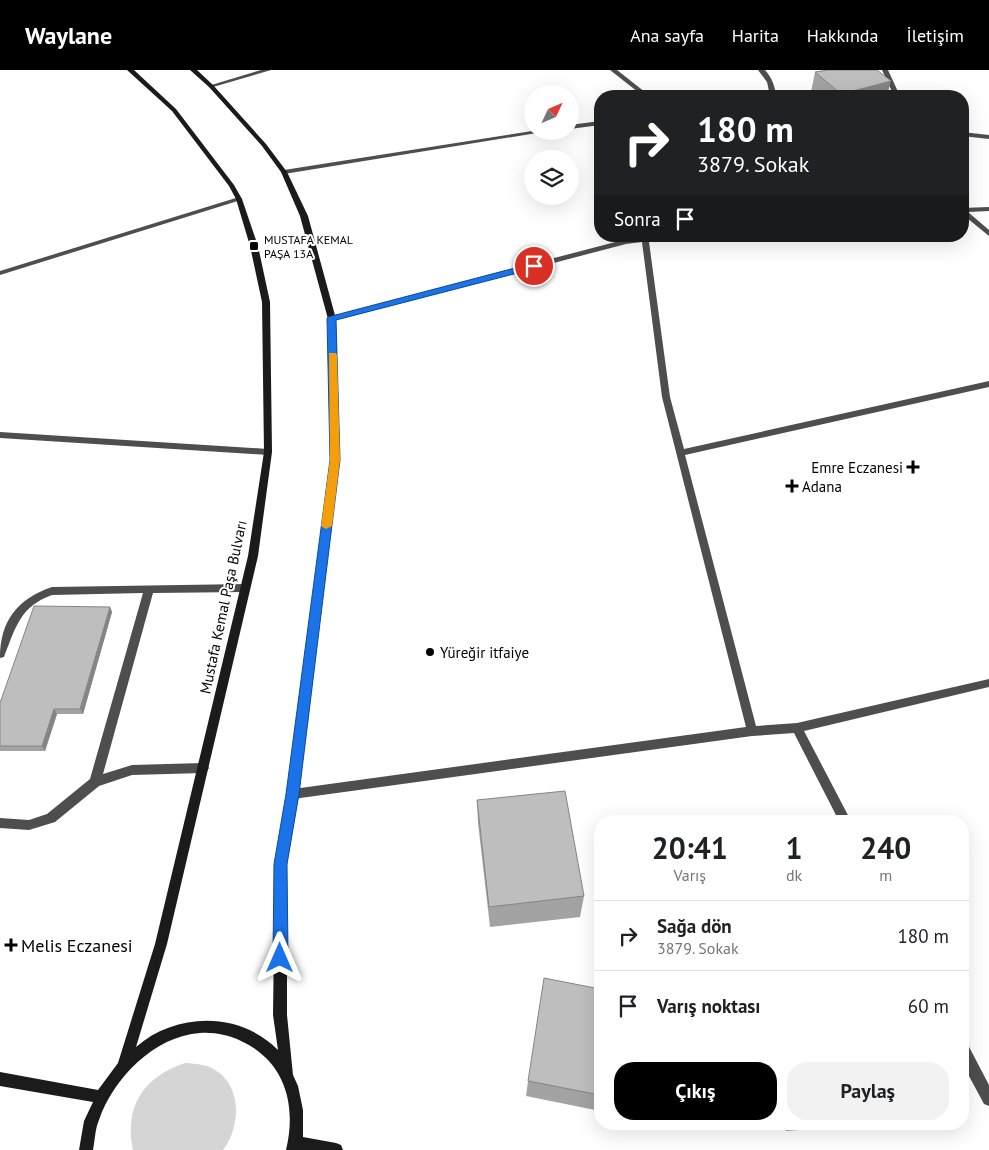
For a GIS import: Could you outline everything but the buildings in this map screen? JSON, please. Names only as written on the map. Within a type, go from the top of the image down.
[{"type":"main road","name":"Mustafa Kemal Paşa Bulvarı","points":[[124,1064],[161,944],[253,556],[268,452],[266,302],[254,246],[239,199],[232,186],[174,110],[130,70]]},
{"type":"main road","points":[[193,70],[211,86],[264,145],[284,172],[304,216],[332,319],[335,460],[293,794],[281,864],[280,1015],[287,1074],[296,1106],[294,1146],[336,1150]]},
{"type":"main road","points":[[86,1150],[86,1135],[101,1096],[124,1064],[152,1042],[183,1028],[214,1026],[244,1032],[269,1049],[287,1074]]},
{"type":"main road","points":[[0,1079],[101,1096]]},
{"type":"street","points":[[211,86],[268,70]]},
{"type":"street","points":[[613,70],[639,90]]},
{"type":"street","points":[[761,70],[767,74],[772,90]]},
{"type":"street","points":[[885,70],[894,90]]},
{"type":"street","points":[[579,126],[594,124]]},
{"type":"street","points":[[284,172],[524,134]]},
{"type":"street","points":[[969,135],[989,137]]},
{"type":"street","points":[[0,273],[239,199]]},
{"type":"street","points":[[969,210],[989,209]]},
{"type":"street","points":[[969,216],[989,234]]},
{"type":"street","points":[[332,319],[627,242]]},
{"type":"street","points":[[647,242],[666,397],[682,452],[752,731]]},
{"type":"street","points":[[682,452],[989,384]]},
{"type":"street","points":[[0,434],[268,452]]},
{"type":"street","points":[[0,654],[17,612],[30,599],[52,591],[245,588]]},
{"type":"street","points":[[95,782],[149,590]]},
{"type":"street","points":[[293,794],[752,731],[797,728],[989,683]]},
{"type":"street","points":[[797,728],[842,815]]},
{"type":"street","points":[[0,824],[29,824],[51,818],[95,782],[132,770],[203,768]]},
{"type":"street","points":[[969,1061],[989,1099]]},
{"type":"shaded area","points":[[185,1063],[212,1068],[224,1077],[230,1086],[236,1107],[233,1130],[229,1141],[223,1150],[133,1150],[131,1120],[134,1107],[140,1096],[158,1076]]},
{"type":"slow traffic","points":[[326,526],[335,460],[332,355]]},
{"type":"place","name":"MUSTAFA KEMAL PAŞA 13A","points":[[254,246]]},
{"type":"place","name":"Emre Eczanesi","points":[[913,467]]},
{"type":"place","name":"Adana","points":[[792,486]]},
{"type":"place","name":"Yüreğir itfaiye","points":[[430,652]]},
{"type":"place","name":"Melis Eczanesi","points":[[11,945]]},
{"type":"route","points":[[280,958],[281,864],[293,794],[335,460],[332,319],[534,266]]}]
